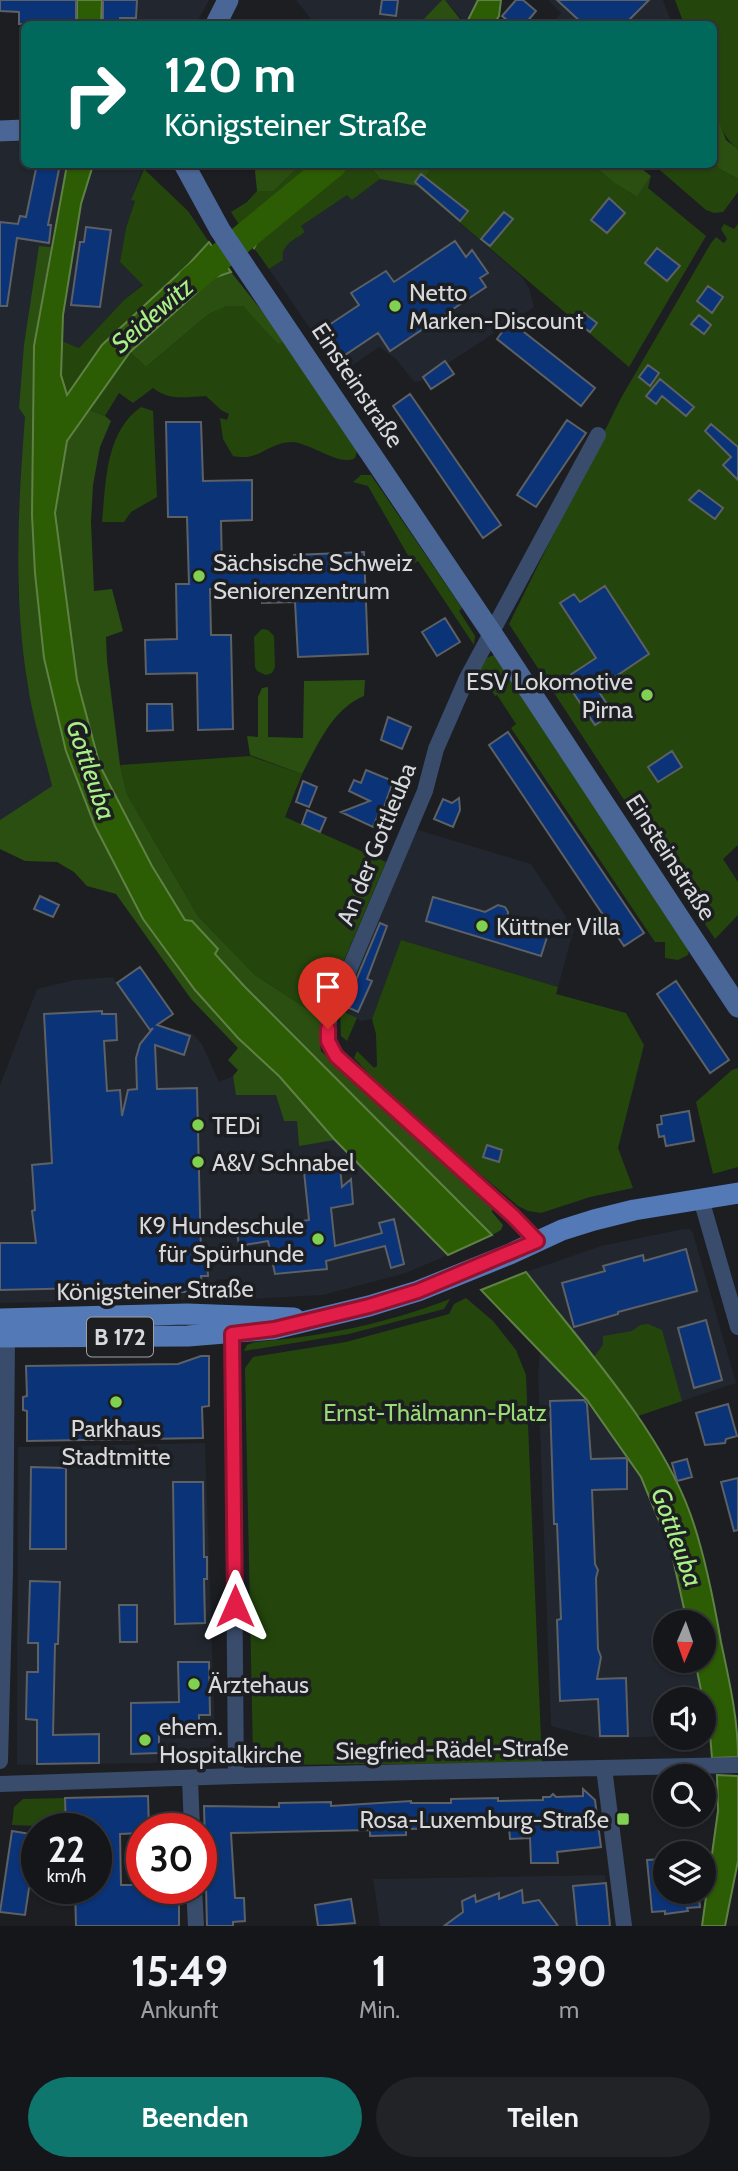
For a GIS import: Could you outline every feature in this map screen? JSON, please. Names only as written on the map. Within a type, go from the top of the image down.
[{"type":"main road","points":[[218,21],[228,0]]},
{"type":"main road","points":[[0,131],[21,130]]},
{"type":"main road","name":"Einsteinstraße","points":[[186,168],[220,230],[246,264],[738,1007]]},
{"type":"main road","name":"Königsteiner Straße","points":[[4,1328],[40,1339],[232,1334],[274,1329],[418,1291],[562,1230],[594,1220],[635,1210],[738,1193]]},
{"type":"main road","name":"Königsteiner Straße","points":[[4,1328],[187,1314],[310,1319]]},
{"type":"street","points":[[491,632],[598,435]]},
{"type":"street","name":"An der Gottleuba","points":[[491,632],[467,678],[436,749],[425,791],[330,1015],[328,1041],[336,1056],[513,1216],[537,1241]]},
{"type":"street","points":[[701,1199],[738,1327]]},
{"type":"street","points":[[0,1761],[5,1584],[4,1328]]},
{"type":"street","points":[[232,1334],[236,1776]]},
{"type":"street","name":"Siegfried-Rädel-Straße","points":[[0,1784],[738,1765]]},
{"type":"street","points":[[604,1768],[624,1926]]},
{"type":"street","points":[[190,1779],[191,1813]]},
{"type":"street","points":[[195,1904],[196,1926]]},
{"type":"shaded area","points":[[102,0],[209,0],[198,21],[101,21]]},
{"type":"shaded area","points":[[296,0],[442,0],[422,21],[313,21]]},
{"type":"shaded area","points":[[445,0],[478,0],[468,21],[463,21]]},
{"type":"shaded area","points":[[445,0],[462,21],[422,21]]},
{"type":"shaded area","points":[[548,0],[663,0],[671,21],[554,21],[561,13]]},
{"type":"shaded area","points":[[717,116],[726,140],[738,149],[738,179],[718,168]]},
{"type":"shaded area","points":[[21,141],[21,168],[66,168],[51,247],[40,246],[22,460],[18,551],[18,590],[28,687],[52,786],[0,820],[0,142]]},
{"type":"shaded area","points":[[92,168],[144,169],[132,200],[135,201],[126,228],[120,262],[143,284],[124,300],[79,348],[62,341],[63,315],[81,204]]},
{"type":"shaded area","points":[[256,168],[297,168],[274,191],[257,191]]},
{"type":"shaded area","points":[[371,168],[432,168],[417,186],[380,179]]},
{"type":"shaded area","points":[[596,168],[641,168],[651,176],[637,197]]},
{"type":"shaded area","points":[[380,179],[417,186],[522,277],[529,288],[534,307],[421,381],[414,382],[395,358],[379,347],[341,373],[269,269],[282,260],[284,247],[305,232],[301,226],[348,194],[352,200]]},
{"type":"shaded area","points":[[39,246],[51,247],[34,346],[32,515],[35,573],[44,658],[66,751],[195,990],[279,1076],[335,1140],[299,1146],[297,1121],[284,1121],[276,1095],[236,1095],[233,1076],[238,1070],[228,1060],[238,1048],[191,999],[116,894],[87,886],[74,872],[57,862],[25,861],[0,849],[0,820],[52,786],[28,686],[19,586],[20,484],[25,417],[19,408],[24,345]]},
{"type":"shaded area","points":[[231,272],[285,340],[278,344],[243,306],[227,306],[209,314],[146,367],[130,352],[213,278]]},
{"type":"shaded area","points":[[90,410],[111,421],[100,447],[93,485],[91,522],[94,591],[112,589],[123,631],[106,637],[120,765],[127,794],[198,916],[255,975],[323,1019],[319,1037],[321,1051],[493,1207],[492,1212],[503,1225],[501,1230],[492,1235],[244,986],[215,953],[218,950],[193,921],[185,920],[152,866],[100,766],[77,680],[55,513],[67,441]]},
{"type":"shaded area","points":[[365,680],[364,696],[343,709],[335,719],[302,774],[250,755],[247,736],[258,737],[258,697],[262,688],[268,687],[268,737],[303,738],[304,681]]},
{"type":"shaded area","points":[[415,829],[531,864],[574,929],[558,987],[401,940],[372,1019],[361,1021],[340,1010]]},
{"type":"shaded area","points":[[113,977],[150,1030],[164,1026],[193,1034],[202,1044],[219,1082],[233,1076],[237,1095],[276,1095],[284,1121],[297,1121],[299,1145],[335,1140],[448,1255],[406,1273],[323,1295],[232,1300],[231,1279],[216,1280],[210,1299],[0,1303],[0,1085],[37,989],[74,980]]},
{"type":"shaded area","points":[[690,1229],[693,1233],[736,1383],[638,1416],[526,1272],[601,1246]]},
{"type":"shaded area","points":[[540,1351],[587,1400],[641,1477],[671,1550],[684,1610],[653,1610],[653,1673],[698,1673],[700,1687],[653,1687],[653,1737],[599,1739],[551,1726],[538,1375]]},
{"type":"shaded area","points":[[205,1443],[216,1762],[17,1765],[18,1447]]},
{"type":"shaded area","points":[[605,1875],[611,1926],[380,1926],[373,1879]]},
{"type":"green space","points":[[675,0],[738,0],[738,149],[727,138],[717,116],[717,21],[683,21]]},
{"type":"green space","points":[[717,165],[738,179],[738,192],[723,212],[706,210],[657,168],[717,168]]},
{"type":"green space","points":[[297,168],[319,168],[285,197],[240,226],[231,212],[247,202],[257,191],[274,191]]},
{"type":"green space","points":[[342,168],[371,168],[380,179],[352,200],[347,195],[301,226],[305,232],[286,247],[283,260],[269,269],[254,248],[264,230]]},
{"type":"green space","points":[[432,168],[596,168],[637,197],[651,176],[648,188],[706,236],[629,367],[417,186]]},
{"type":"green space","points":[[144,169],[188,211],[209,242],[102,345],[67,396],[61,375],[62,341],[79,348],[124,300],[143,285],[120,262],[126,228],[135,201],[131,200]]},
{"type":"green space","points":[[724,224],[734,229],[738,224],[738,845],[723,859],[738,882],[738,915],[715,939],[509,624],[621,398],[711,243],[716,237],[724,243],[727,239],[721,229]]},
{"type":"green space","points":[[226,306],[243,306],[285,340],[357,451],[355,458],[349,460],[333,457],[292,442],[276,445],[250,456],[233,456],[223,439],[220,418],[227,420],[229,414],[206,396],[172,397],[153,388],[133,403],[119,393],[105,416],[90,410],[130,352],[146,367],[209,314]]},
{"type":"green space","points":[[141,407],[153,411],[157,497],[131,512],[124,522],[102,522],[107,475],[114,444],[120,430]]},
{"type":"green space","points":[[361,475],[371,475],[462,608],[459,611],[475,636],[474,645],[418,561],[413,564],[368,486],[353,482]]},
{"type":"green space","points":[[262,629],[268,630],[274,636],[275,667],[272,673],[266,675],[255,667],[254,637]]},
{"type":"green space","points":[[494,655],[689,949],[688,955],[678,960],[665,958],[665,942],[655,942],[511,728],[516,724],[497,695],[495,696],[482,675],[471,682],[484,659]]},
{"type":"green space","points":[[250,756],[302,774],[285,817],[386,862],[320,1017],[255,975],[198,916],[127,794],[120,765]]},
{"type":"green space","points":[[401,940],[558,987],[556,994],[626,1013],[644,1045],[618,1148],[633,1188],[590,1197],[541,1213],[528,1211],[518,1206],[396,1103],[354,1058],[357,1051],[374,1068],[377,1066],[376,1034],[372,1019]]},
{"type":"green space","points":[[340,1010],[357,1018],[347,1041],[341,1036]]},
{"type":"green space","points":[[738,1068],[738,1167],[713,1174],[696,1102],[732,1070]]},
{"type":"green space","name":"Ernst-Thälmann-Platz","points":[[466,1298],[493,1321],[516,1350],[526,1375],[542,1763],[261,1765],[253,1756],[245,1368],[253,1357],[346,1342],[449,1314],[454,1304]]},
{"type":"green space","points":[[450,1299],[444,1309],[349,1334],[244,1351],[247,1345],[255,1342],[354,1328]]},
{"type":"green space","points":[[648,1324],[662,1330],[682,1401],[638,1416],[593,1358],[603,1345],[603,1336],[632,1331],[640,1325]]},
{"type":"green space","points":[[65,1798],[66,1813],[21,1813],[21,1825],[12,1825],[14,1807],[23,1799]]},
{"type":"water","points":[[77,0],[102,0],[101,21],[77,21]]},
{"type":"water","points":[[478,0],[501,0],[496,21],[468,21]]},
{"type":"water","name":"Gottleuba","points":[[66,168],[92,168],[81,204],[63,315],[61,375],[67,395],[102,345],[209,242],[231,272],[213,278],[130,352],[67,441],[55,513],[77,680],[100,766],[152,866],[185,920],[192,921],[218,949],[215,954],[244,986],[492,1235],[448,1255],[335,1140],[279,1076],[238,1038],[195,990],[143,919],[95,826],[66,751],[44,658],[32,515],[34,346]]},
{"type":"water","points":[[319,168],[342,168],[264,230],[254,248],[240,226],[285,197]]},
{"type":"water","name":"Gottleuba","points":[[526,1272],[617,1387],[659,1449],[676,1481],[695,1528],[715,1610],[684,1610],[671,1550],[641,1477],[587,1400],[481,1290]]},
{"type":"water","points":[[716,1616],[733,1699],[738,1757],[712,1758],[711,1750],[716,1750],[716,1687],[700,1687],[697,1673],[716,1673]]},
{"type":"water","points":[[717,1775],[738,1776],[738,1861],[725,1926],[702,1926],[705,1904],[716,1904],[716,1841],[714,1841],[718,1811]]},
{"type":"building","points":[[0,0],[76,0],[76,21],[21,21],[19,24],[19,12],[0,11]]},
{"type":"building","points":[[103,0],[137,0],[136,18],[103,21]]},
{"type":"building","points":[[382,0],[398,0],[396,16],[380,14]]},
{"type":"building","points":[[516,0],[523,0],[536,11],[528,21],[508,21],[502,16]]},
{"type":"building","points":[[557,0],[649,0],[628,21],[580,21]]},
{"type":"building","points":[[36,168],[59,168],[48,225],[51,225],[49,243],[17,238],[7,306],[0,306],[0,222],[18,224],[20,216],[26,217]]},
{"type":"building","points":[[421,174],[468,211],[460,221],[415,182]]},
{"type":"building","points":[[609,198],[625,213],[607,233],[591,220]]},
{"type":"building","points":[[504,212],[513,219],[490,246],[481,239]]},
{"type":"building","points":[[86,227],[111,230],[100,307],[71,305],[80,242],[84,242]]},
{"type":"building","points":[[455,241],[466,257],[472,250],[488,273],[480,278],[486,287],[390,351],[378,333],[336,361],[317,333],[359,305],[351,293],[386,271],[394,282]]},
{"type":"building","points":[[657,248],[680,266],[667,281],[645,263]]},
{"type":"building","points":[[708,286],[723,297],[712,313],[697,301]]},
{"type":"building","points":[[584,313],[597,323],[590,332],[577,322]]},
{"type":"building","points":[[699,315],[711,325],[704,334],[691,324]]},
{"type":"building","points":[[510,321],[595,388],[581,406],[497,339]]},
{"type":"building","points":[[445,361],[454,374],[431,389],[423,377]]},
{"type":"building","points":[[648,365],[659,373],[650,386],[639,377]]},
{"type":"building","points":[[660,379],[694,407],[686,416],[662,396],[656,404],[646,396]]},
{"type":"building","points":[[410,394],[501,525],[483,538],[393,406]]},
{"type":"building","points":[[567,420],[586,433],[536,507],[517,495]]},
{"type":"building","points":[[166,422],[201,422],[203,481],[252,480],[252,520],[221,521],[222,570],[294,569],[294,555],[364,552],[368,654],[298,657],[295,602],[262,603],[262,596],[237,597],[236,589],[210,589],[211,635],[231,635],[233,729],[198,730],[197,673],[146,674],[145,640],[177,639],[176,584],[189,584],[187,517],[168,517]]},
{"type":"building","points":[[711,424],[738,447],[738,480],[723,465],[731,457],[705,431]]},
{"type":"building","points":[[699,490],[723,508],[715,519],[689,500]]},
{"type":"building","points":[[605,586],[649,654],[597,689],[613,713],[595,725],[564,679],[596,658],[560,603],[574,594],[580,602]]},
{"type":"building","points":[[445,618],[460,642],[437,656],[422,632]]},
{"type":"building","points":[[147,704],[172,704],[173,730],[147,731]]},
{"type":"building","points":[[388,717],[411,727],[402,749],[381,740]]},
{"type":"building","points":[[508,732],[644,933],[624,946],[489,745]]},
{"type":"building","points":[[672,751],[682,767],[658,782],[648,767]]},
{"type":"building","points":[[366,770],[393,781],[381,816],[378,815],[373,827],[341,812],[370,801],[349,791],[354,780],[361,783]]},
{"type":"building","points":[[303,781],[317,787],[309,807],[296,802]]},
{"type":"building","points":[[459,798],[460,810],[453,827],[434,819],[443,799],[452,803]]},
{"type":"building","points":[[307,810],[326,818],[320,832],[302,824]]},
{"type":"building","points":[[40,896],[59,905],[53,917],[34,909]]},
{"type":"building","name":"Küttner Villa","points":[[433,897],[485,912],[498,905],[505,907],[508,912],[507,919],[549,931],[541,956],[426,921]]},
{"type":"building","points":[[380,923],[387,926],[367,979],[372,981],[358,1012],[345,1006]]},
{"type":"building","points":[[140,967],[173,1014],[157,1025],[190,1036],[184,1055],[155,1045],[157,1089],[197,1088],[201,1256],[207,1256],[208,1276],[201,1276],[202,1286],[191,1286],[192,1292],[173,1292],[173,1286],[0,1290],[0,1243],[36,1243],[32,1211],[35,1210],[32,1165],[52,1163],[44,1014],[102,1011],[102,1014],[116,1014],[117,1040],[104,1041],[107,1091],[120,1090],[122,1116],[128,1090],[137,1089],[136,1058],[140,1044],[153,1028],[150,1030],[117,983]]},
{"type":"building","points":[[676,981],[729,1060],[710,1073],[657,994]]},
{"type":"building","points":[[689,1111],[694,1141],[666,1146],[664,1136],[659,1137],[657,1125],[662,1124],[661,1116]]},
{"type":"building","points":[[487,1145],[502,1150],[499,1162],[483,1157]]},
{"type":"building","points":[[328,1160],[328,1169],[340,1167],[342,1187],[351,1179],[353,1204],[331,1208],[335,1246],[382,1233],[379,1223],[394,1219],[404,1264],[391,1268],[385,1246],[326,1261],[327,1269],[275,1274],[268,1241],[239,1246],[237,1231],[309,1220],[303,1162]]},
{"type":"building","points":[[686,1249],[697,1291],[574,1327],[562,1283],[605,1271],[603,1266],[643,1255],[644,1261]]},
{"type":"building","points":[[706,1320],[722,1380],[694,1388],[678,1328]]},
{"type":"building","name":"Parkhaus Stadtmitte","points":[[209,1356],[209,1406],[202,1407],[203,1438],[27,1441],[27,1411],[23,1410],[23,1397],[27,1396],[26,1366],[178,1364]]},
{"type":"building","points":[[584,1400],[587,1404],[591,1459],[627,1458],[627,1489],[592,1490],[595,1564],[598,1570],[598,1649],[601,1657],[597,1679],[626,1678],[628,1736],[600,1736],[598,1699],[560,1701],[557,1620],[561,1619],[557,1524],[554,1524],[550,1401]]},
{"type":"building","points":[[728,1404],[737,1436],[726,1439],[725,1443],[705,1445],[696,1413]]},
{"type":"building","points":[[687,1459],[692,1477],[677,1481],[672,1463]]},
{"type":"building","points":[[31,1467],[66,1468],[66,1549],[30,1549]]},
{"type":"building","points":[[738,1478],[738,1530],[734,1531],[721,1482]]},
{"type":"building","points":[[173,1482],[203,1482],[204,1557],[207,1557],[207,1579],[204,1579],[205,1623],[175,1624]]},
{"type":"building","points":[[30,1581],[60,1582],[58,1644],[55,1644],[53,1735],[99,1734],[99,1763],[37,1764],[37,1720],[26,1719],[27,1672],[38,1672],[38,1643],[28,1643]]},
{"type":"building","points":[[119,1605],[137,1605],[137,1642],[120,1642]]},
{"type":"building","points":[[178,1662],[209,1662],[210,1715],[199,1715],[199,1722],[183,1723],[177,1727],[159,1727],[159,1753],[131,1754],[131,1703],[179,1702]]},
{"type":"building","points":[[583,1789],[595,1800],[601,1847],[557,1852],[558,1863],[531,1863],[530,1838],[510,1839],[509,1827],[406,1829],[406,1835],[370,1836],[370,1830],[231,1833],[235,1898],[244,1898],[245,1921],[233,1922],[233,1926],[207,1926],[206,1904],[217,1904],[217,1813],[204,1813],[204,1806],[279,1807],[279,1803],[331,1802],[331,1806],[411,1801],[451,1803],[451,1799],[543,1800],[543,1797],[553,1794],[556,1797],[583,1796]]},
{"type":"building","points":[[148,1796],[149,1813],[126,1813],[126,1834],[120,1834],[121,1885],[126,1885],[126,1904],[179,1904],[179,1926],[76,1926],[75,1904],[112,1904],[112,1813],[65,1813],[65,1798]]},
{"type":"building","points":[[12,1831],[21,1832],[21,1904],[27,1904],[25,1915],[0,1912]]},
{"type":"building","points":[[647,1860],[653,1860],[653,1904],[700,1904],[700,1907],[665,1914],[665,1911],[652,1912]]},
{"type":"building","points":[[606,1883],[610,1926],[577,1926],[573,1886]]},
{"type":"building","points":[[522,1890],[523,1903],[539,1900],[558,1926],[444,1926],[463,1912],[462,1901],[475,1895],[476,1902],[499,1893],[499,1899]]},
{"type":"building","points":[[351,1899],[355,1923],[318,1926],[315,1905]]},
{"type":"waterway","name":"Seidewitz","points":[[192,280],[328,168]]},
{"type":"place","name":"Netto Marken-Discount","points":[[395,306]]},
{"type":"place","name":"Sächsische Schweiz Seniorenzentrum","points":[[199,576]]},
{"type":"place","name":"ESV Lokomotive Pirna","points":[[647,695]]},
{"type":"place","name":"Küttner Villa","points":[[482,926]]},
{"type":"place","name":"TEDi","points":[[198,1125]]},
{"type":"place","name":"A&V Schnabel","points":[[198,1162]]},
{"type":"place","name":"K9 Hundeschule für Spürhunde","points":[[318,1239]]},
{"type":"place","name":"Parkhaus Stadtmitte","points":[[116,1402]]},
{"type":"place","name":"Ärztehaus","points":[[194,1684]]},
{"type":"place","name":"ehem. Hospitalkirche","points":[[145,1740]]},
{"type":"place","name":"Rosa-Luxemburg-Straße","points":[[623,1819]]},
{"type":"route","points":[[235,1606],[232,1334],[274,1329],[369,1306],[418,1291],[537,1241],[513,1216],[336,1056],[328,1041],[328,1029]]}]
